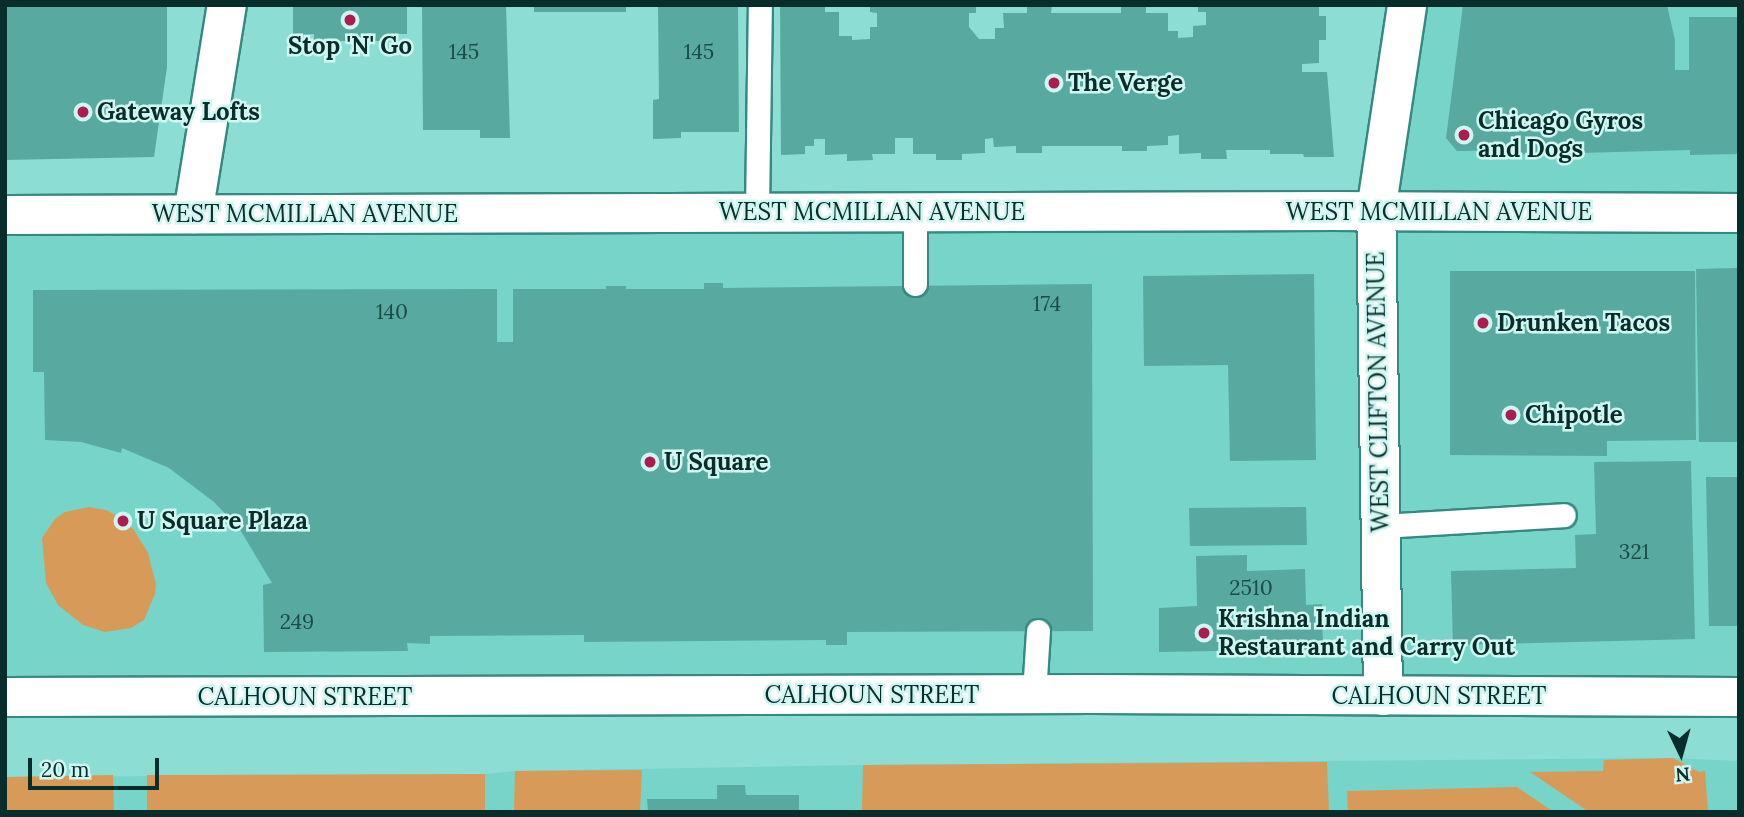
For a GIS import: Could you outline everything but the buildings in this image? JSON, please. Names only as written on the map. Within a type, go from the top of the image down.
[{"type":"main road","points":[[193,214],[227,5]]},
{"type":"main road","name":"WEST CLIFTON AVENUE","points":[[1383,696],[1376,211],[1407,5]]},
{"type":"main road","name":"WEST MCMILLAN AVENUE","points":[[5,215],[1376,211],[1739,213]]},
{"type":"main road","name":"CALHOUN STREET","points":[[5,697],[1034,694],[1739,697]]},
{"type":"lane","points":[[757,212],[760,5]]},
{"type":"lane","points":[[915,212],[915,285]]},
{"type":"lane","points":[[1380,526],[1564,515]]},
{"type":"lane","points":[[1034,694],[1038,631]]},
{"type":"shaded area","points":[[1406,5],[1739,5],[1739,697],[5,697],[5,215],[1376,211]]},
{"type":"shaded area","points":[[89,507],[106,510],[119,517],[134,530],[148,553],[156,584],[155,594],[144,620],[131,628],[105,632],[83,625],[58,605],[46,583],[42,538],[55,519],[65,512]]},
{"type":"shaded area","points":[[1673,758],[1739,761],[1739,812],[5,812],[5,777],[485,774],[515,771],[863,765]]},
{"type":"shaded area","points":[[1673,758],[1699,772],[1705,771],[1708,812],[1589,812],[1530,772],[1603,771],[1604,760]]},
{"type":"shaded area","points":[[1327,762],[1329,812],[862,812],[863,765]]},
{"type":"shaded area","points":[[642,770],[640,812],[514,812],[515,771]]},
{"type":"shaded area","points":[[485,774],[485,812],[147,812],[147,775]]},
{"type":"shaded area","points":[[113,775],[114,812],[5,812],[5,777]]},
{"type":"shaded area","points":[[1517,787],[1554,812],[1348,812],[1347,791]]},
{"type":"place","name":"Stop 'N' Go","points":[[350,20]]},
{"type":"place","name":"The Verge","points":[[1054,83]]},
{"type":"place","name":"Gateway Lofts","points":[[83,112]]},
{"type":"place","name":"Chicago Gyros and Dogs","points":[[1464,135]]},
{"type":"place","name":"Drunken Tacos","points":[[1483,323]]},
{"type":"place","name":"Chipotle","points":[[1511,415]]},
{"type":"place","name":"U Square","points":[[650,462]]},
{"type":"place","name":"U Square Plaza","points":[[123,521]]},
{"type":"place","name":"Krishna Indian Restaurant and Carry Out","points":[[1204,633]]}]
